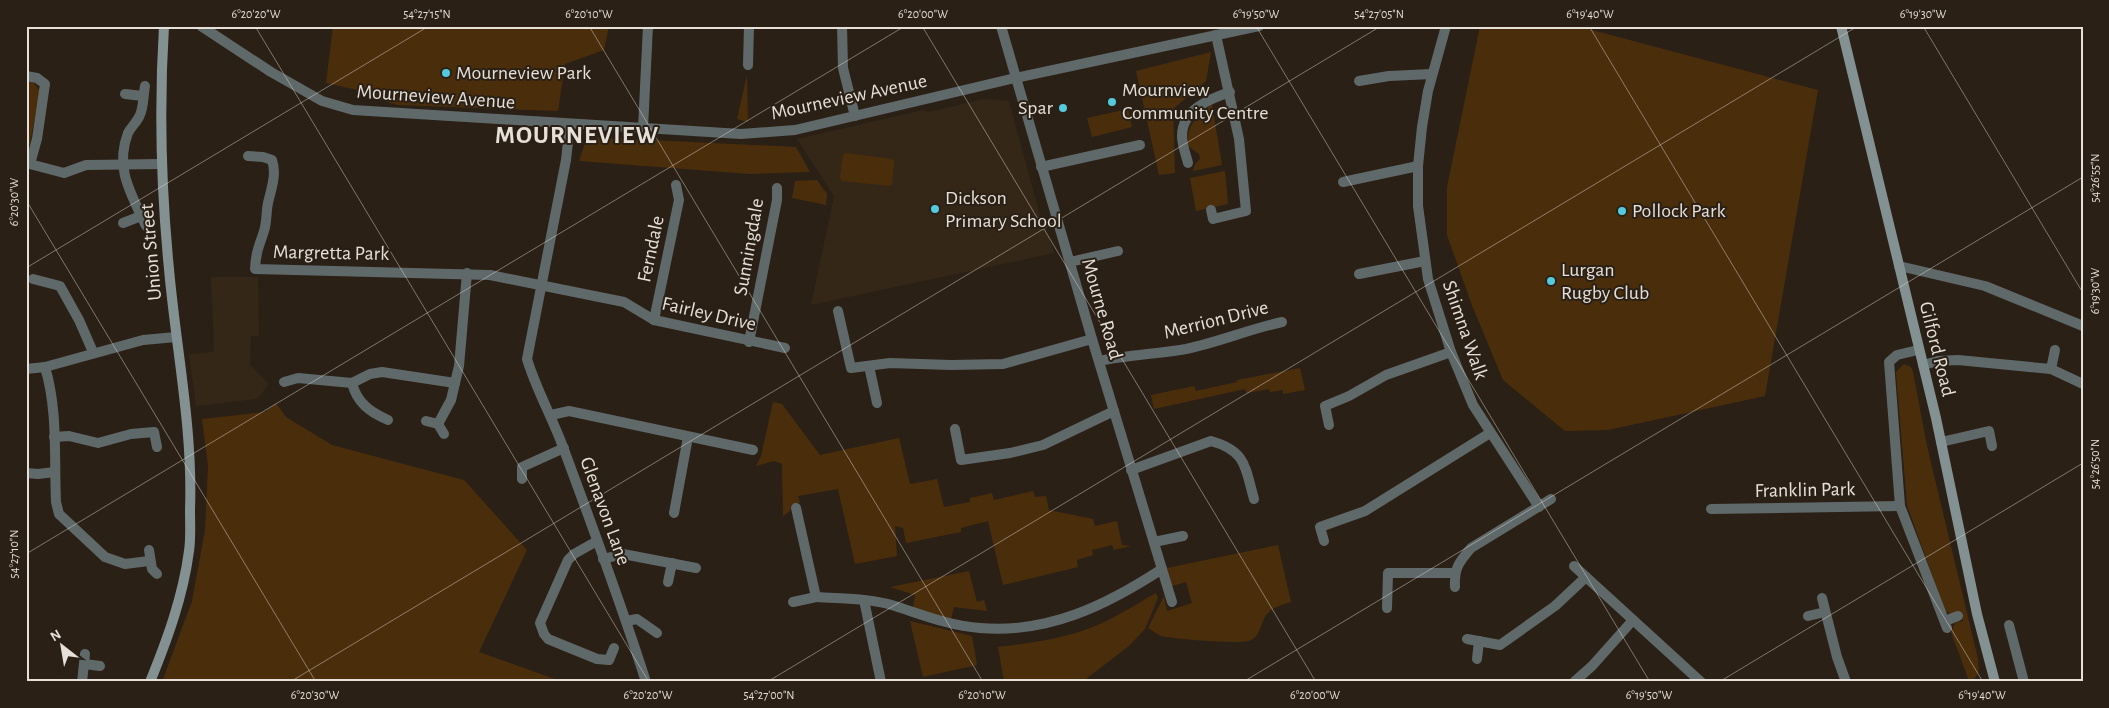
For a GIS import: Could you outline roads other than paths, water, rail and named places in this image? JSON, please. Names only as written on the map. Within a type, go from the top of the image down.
[{"type":"main road","name":"Union Street","points":[[150,682],[171,632],[189,551],[191,473],[188,414],[176,337],[166,242],[162,164],[164,26]]},
{"type":"main road","name":"Gilford Road","points":[[1841,26],[1923,365],[1978,614],[1995,682]]},
{"type":"street","name":"Mourneview Avenue","points":[[201,26],[271,72],[322,101],[353,110],[735,133],[772,133],[794,130],[1015,78],[1257,26]]},
{"type":"street","points":[[642,128],[648,26]]},
{"type":"street","points":[[748,65],[749,26]]},
{"type":"street","points":[[842,26],[843,68],[855,116]]},
{"type":"street","name":"Mourne Road","points":[[1001,26],[1098,361],[1172,602]]},
{"type":"street","name":"Shimna Walk","points":[[1446,26],[1432,74],[1422,127],[1418,166],[1418,206],[1428,279],[1451,352],[1473,405],[1539,507]]},
{"type":"street","points":[[1211,210],[1213,219],[1246,211],[1239,139],[1216,35]]},
{"type":"street","points":[[1359,80],[1389,76],[1432,74]]},
{"type":"street","points":[[26,76],[38,78],[45,84],[37,139],[28,164],[64,173],[86,165],[162,164]]},
{"type":"street","points":[[125,94],[144,91],[139,117],[129,131],[125,142],[123,165],[127,189],[146,226]]},
{"type":"street","points":[[1188,163],[1182,138],[1183,128],[1189,116],[1207,100],[1230,92]]},
{"type":"street","points":[[541,284],[566,160],[570,124]]},
{"type":"street","points":[[1041,167],[1140,145]]},
{"type":"street","name":"Margretta Park","points":[[248,156],[263,156],[272,160],[274,167],[265,230],[256,251],[255,269],[467,273],[541,284]]},
{"type":"street","points":[[1343,182],[1418,166]]},
{"type":"street","name":"Ferndale","points":[[654,320],[679,200],[676,185]]},
{"type":"street","name":"Sunningdale","points":[[749,342],[778,200],[777,188]]},
{"type":"street","points":[[123,223],[141,216]]},
{"type":"street","points":[[1070,262],[1118,251]]},
{"type":"street","points":[[1359,274],[1425,261]]},
{"type":"street","points":[[1899,266],[1985,286],[2083,326]]},
{"type":"street","points":[[438,424],[451,400],[459,366],[467,273]]},
{"type":"street","points":[[33,279],[60,286],[79,320],[93,352]]},
{"type":"street","name":"Fairley Drive","points":[[541,284],[624,302],[654,320],[749,342],[785,348]]},
{"type":"street","name":"Glenavon Lane","points":[[541,284],[527,355],[533,379],[551,415],[564,448],[646,682]]},
{"type":"street","points":[[838,310],[851,368],[890,363],[1002,364],[1092,339]]},
{"type":"street","name":"Merrion Drive","points":[[1098,361],[1186,349],[1231,338],[1257,327],[1282,322]]},
{"type":"street","points":[[26,369],[45,367],[93,352],[143,340],[176,337]]},
{"type":"street","points":[[1918,350],[1897,355],[1889,362],[1900,506],[1946,625],[1958,616]]},
{"type":"street","points":[[2051,369],[2055,350]]},
{"type":"street","points":[[1330,425],[1325,406],[1349,396],[1386,375],[1451,352]]},
{"type":"street","points":[[1923,365],[1938,361],[1958,360],[2051,369],[2083,384]]},
{"type":"street","points":[[869,366],[877,403]]},
{"type":"street","points":[[45,367],[49,379],[54,437],[56,502],[59,514],[105,556],[125,564],[149,561]]},
{"type":"street","points":[[284,382],[298,378],[352,383],[370,374],[382,372],[455,382]]},
{"type":"street","points":[[352,383],[355,394],[368,410],[388,420]]},
{"type":"street","points":[[551,415],[569,411],[753,450]]},
{"type":"street","points":[[955,429],[961,460],[1010,453],[1043,445],[1114,411]]},
{"type":"street","points":[[426,421],[438,424],[444,434]]},
{"type":"street","points":[[1941,442],[1989,431],[1992,446]]},
{"type":"street","points":[[54,437],[69,436],[98,443],[131,434],[154,432],[157,447]]},
{"type":"street","points":[[1324,541],[1320,527],[1365,511],[1490,433]]},
{"type":"street","points":[[674,513],[688,437]]},
{"type":"street","points":[[1132,470],[1211,441],[1222,444],[1236,453],[1246,466],[1254,499]]},
{"type":"street","points":[[522,479],[522,467],[564,448]]},
{"type":"street","points":[[26,473],[55,472]]},
{"type":"street","points":[[1455,587],[1454,574],[1460,560],[1470,548],[1551,500]]},
{"type":"street","name":"Franklin Park","points":[[1711,509],[1900,506]]},
{"type":"street","points":[[796,508],[816,597]]},
{"type":"street","points":[[1154,542],[1183,536]]},
{"type":"street","points":[[597,541],[574,554],[568,560],[540,623],[548,639],[597,660],[609,660],[614,648]]},
{"type":"street","points":[[149,550],[149,561],[156,574]]},
{"type":"street","points":[[604,559],[623,554],[696,568]]},
{"type":"street","points":[[668,582],[672,563]]},
{"type":"street","points":[[1574,566],[1699,681]]},
{"type":"street","points":[[793,602],[816,597],[864,600],[896,606],[938,621],[980,628],[1021,627],[1065,619],[1088,611],[1162,569]]},
{"type":"street","points":[[1387,608],[1388,573],[1454,574]]},
{"type":"street","points":[[1467,639],[1500,645],[1555,606],[1586,577]]},
{"type":"street","points":[[1822,598],[1846,682]]},
{"type":"street","points":[[864,600],[882,682]]},
{"type":"street","points":[[1808,616],[1825,612]]},
{"type":"street","points":[[626,621],[637,619],[658,633]]},
{"type":"street","points":[[1574,682],[1592,666],[1633,620]]},
{"type":"street","points":[[2009,624],[2024,682]]},
{"type":"street","points":[[1476,659],[1479,641]]},
{"type":"street","points":[[82,682],[86,654]]},
{"type":"street","points":[[85,664],[100,666]]},
{"type":"place","name":"Mourneview Park","points":[[446,73]]},
{"type":"place","name":"Mournview Community Centre","points":[[1112,102]]},
{"type":"place","name":"Spar","points":[[1063,108]]},
{"type":"place","name":"Dickson Primary School","points":[[935,209]]},
{"type":"place","name":"Pollock Park","points":[[1622,211]]},
{"type":"place","name":"Lurgan Rugby Club","points":[[1551,281]]},
{"type":"district","name":"MOURNEVIEW","points":[[577,135]]}]
